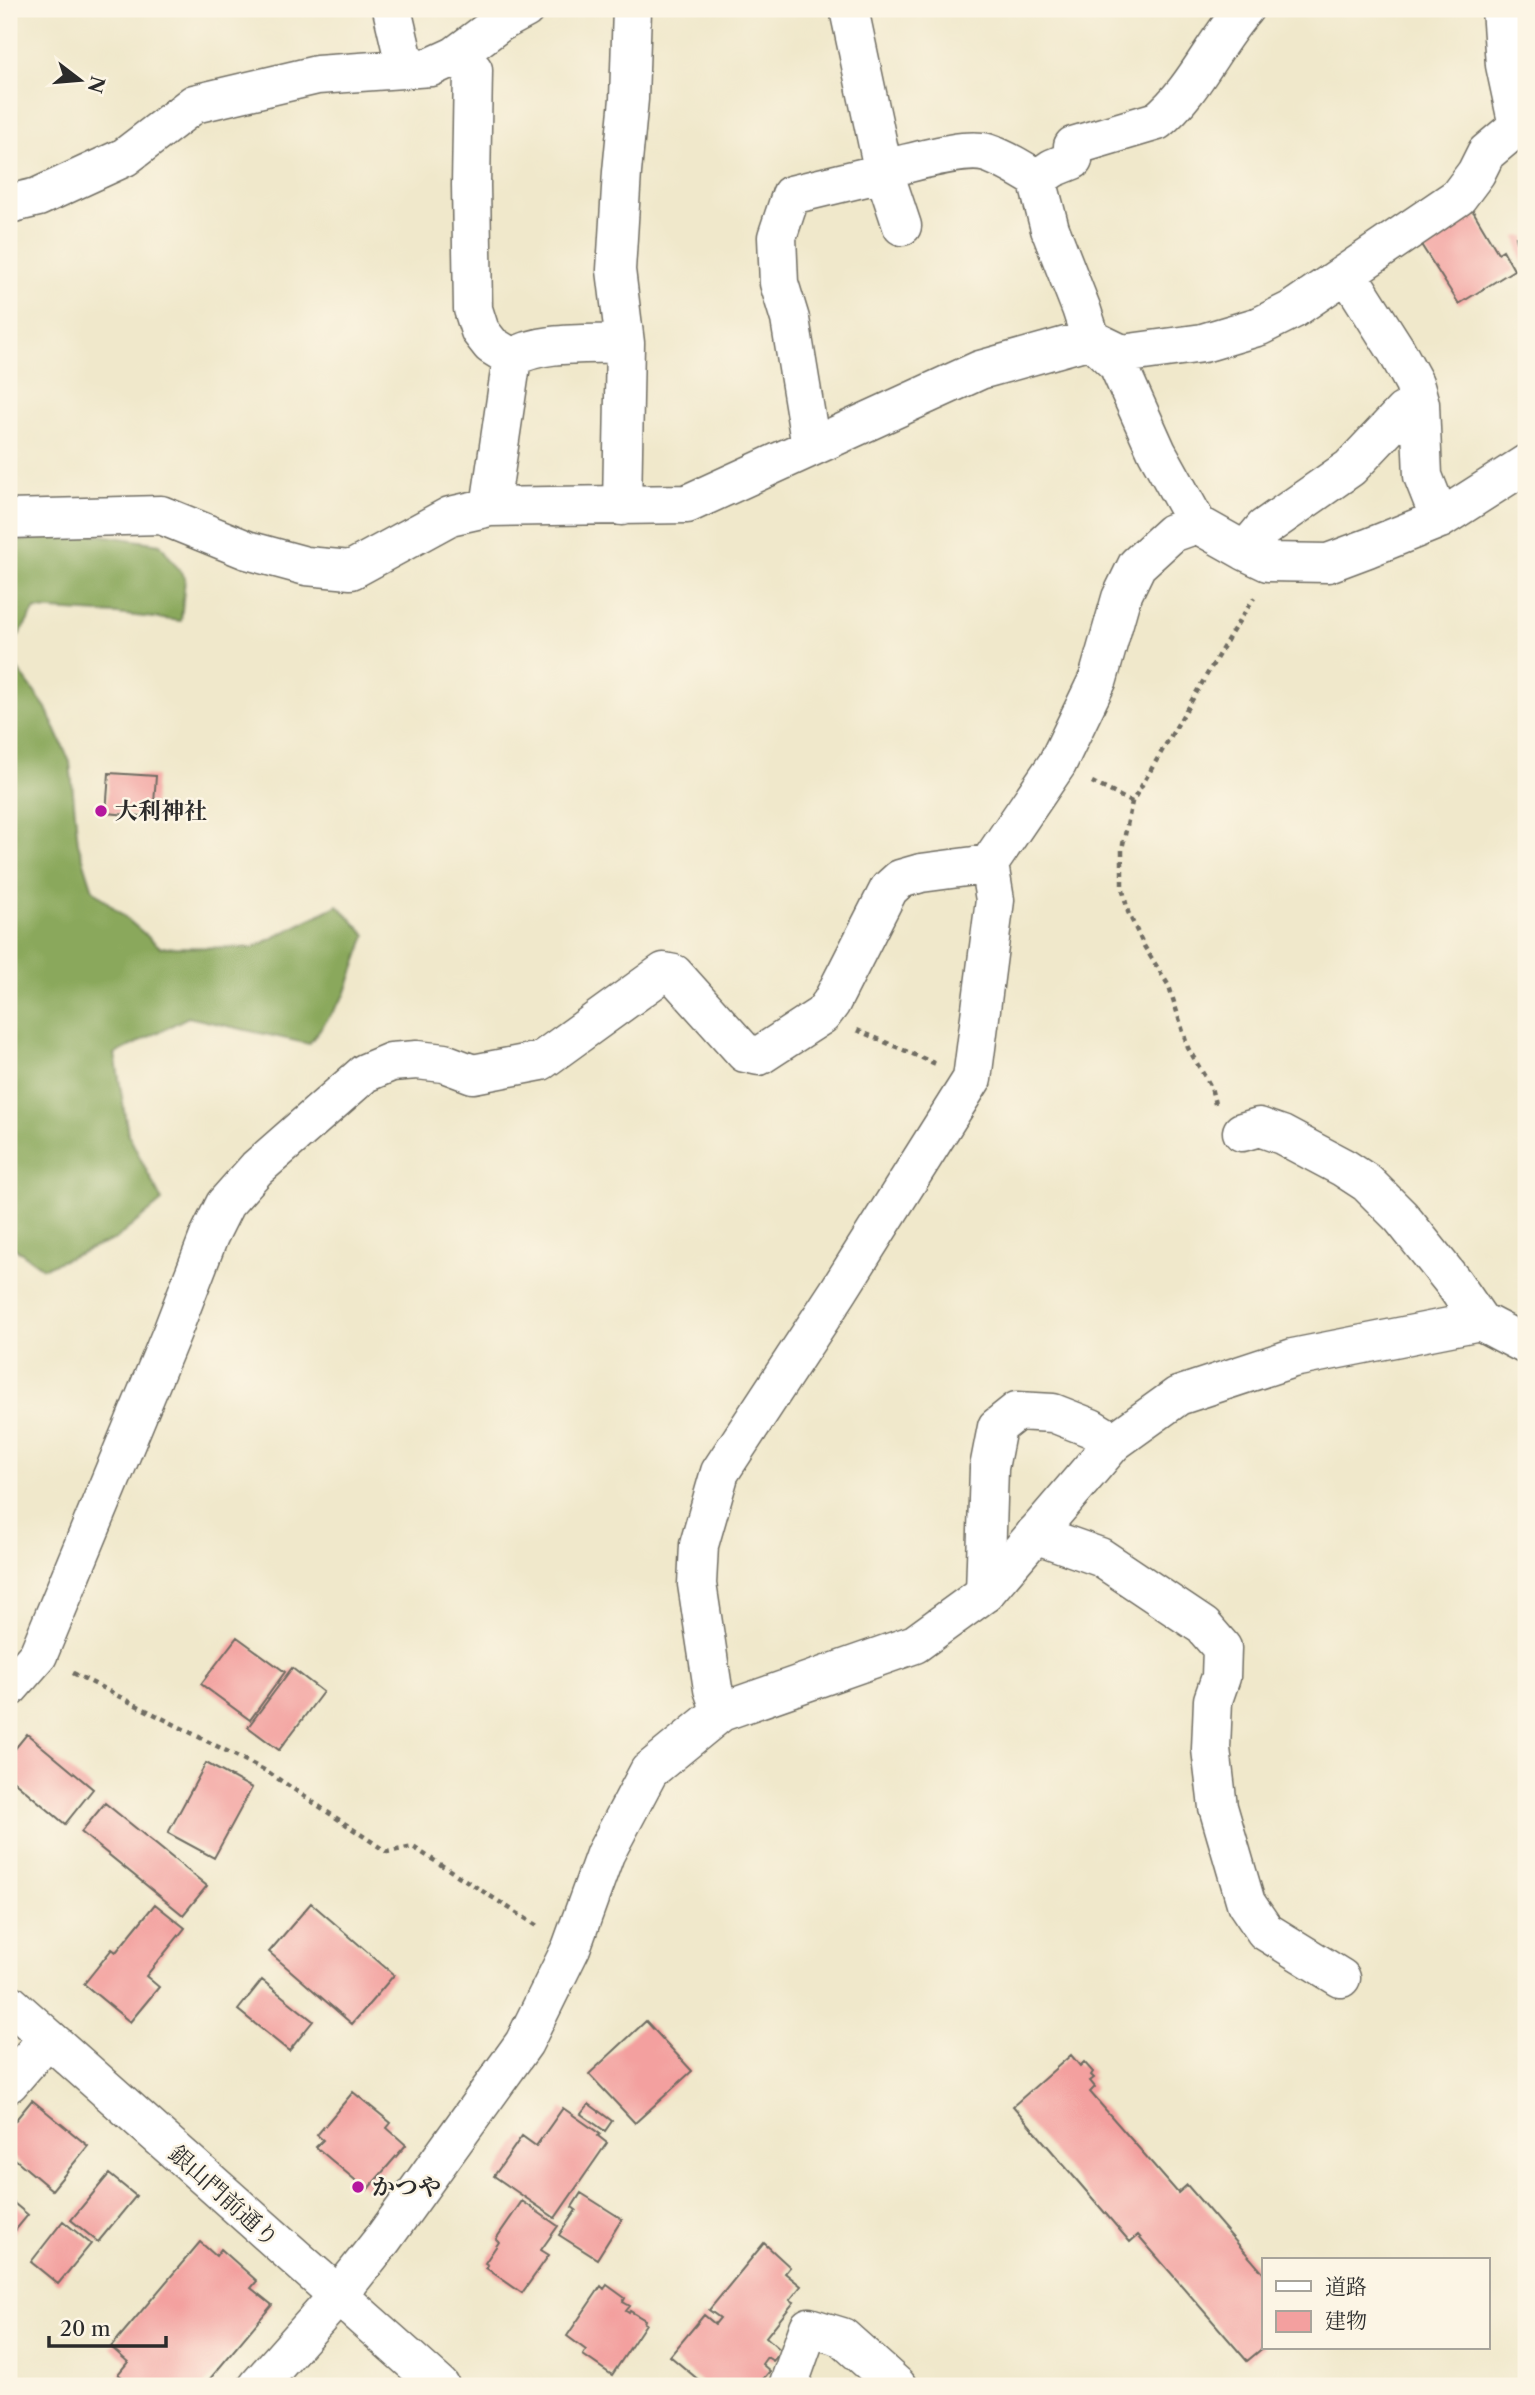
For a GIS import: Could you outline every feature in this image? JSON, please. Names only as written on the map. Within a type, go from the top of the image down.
[{"type":"street","points":[[392,9],[406,69]]},
{"type":"street","points":[[9,204],[38,197],[125,157],[194,104],[317,75],[431,67],[525,9]]},
{"type":"street","points":[[621,506],[625,343],[616,270],[629,99],[632,9]]},
{"type":"street","points":[[849,9],[883,169],[902,226]]},
{"type":"street","points":[[1037,179],[1053,167],[1073,160],[1073,146],[1157,121],[1190,85],[1228,26],[1244,9]]},
{"type":"street","points":[[9,519],[161,515],[247,550],[306,566],[351,570],[450,516],[490,507],[687,504],[980,370],[1091,340],[1122,354],[1203,343],[1260,326],[1292,310],[1458,197],[1476,173],[1486,153],[1522,124],[1505,65],[1501,9]]},
{"type":"street","points":[[454,55],[473,70],[472,309],[480,331],[491,345],[512,358]]},
{"type":"street","points":[[811,447],[790,319],[779,283],[777,237],[791,195],[874,175],[883,169],[971,151],[986,153],[1037,179],[1049,229],[1082,308],[1091,340],[1118,365],[1157,452],[1197,524],[1256,557],[1328,563],[1440,519],[1526,464]]},
{"type":"street","points":[[1347,273],[1414,383],[1420,404],[1423,476],[1440,519]]},
{"type":"street","points":[[490,507],[512,358],[523,351],[541,347],[625,343]]},
{"type":"street","points":[[1256,557],[1264,527],[1350,468],[1403,412],[1420,404]]},
{"type":"street","points":[[721,1712],[712,1689],[697,1584],[699,1545],[720,1472],[838,1292],[972,1079],[995,900],[989,864],[1057,764],[1098,679],[1121,598],[1137,565],[1172,533],[1197,524]]},
{"type":"street","points":[[9,1688],[38,1655],[209,1236],[225,1204],[257,1168],[365,1073],[391,1062],[417,1060],[443,1063],[473,1074],[541,1061],[664,972],[674,974],[745,1053],[759,1056],[822,1015],[831,1003],[889,889],[900,879],[921,873],[989,864]]},
{"type":"street","points":[[1242,1132],[1259,1127],[1282,1135],[1367,1183],[1401,1217],[1480,1321],[1526,1345]]},
{"type":"street","points":[[258,2386],[337,2297],[383,2239],[524,2043],[571,1948],[605,1854],[649,1771],[721,1712],[915,1644],[985,1594],[1114,1442],[1178,1396],[1293,1359],[1480,1321],[1526,1322]]},
{"type":"street","points":[[985,1594],[989,1468],[997,1427],[1017,1411],[1053,1413],[1091,1428],[1114,1442]]},
{"type":"street","points":[[1035,1534],[1100,1557],[1203,1626],[1222,1648],[1222,1677],[1213,1700],[1211,1749],[1218,1807],[1246,1903],[1265,1931],[1341,1978]]},
{"type":"street","name":"銀山門前通り","points":[[9,2003],[440,2386]]},
{"type":"street","points":[[9,2083],[47,2039]]},
{"type":"street","points":[[788,2386],[809,2327],[842,2337],[897,2386]]},
{"type":"path","points":[[1242,1132],[1229,1128],[1222,1122],[1211,1087],[1188,1048],[1169,986],[1144,946],[1128,912],[1122,886],[1122,849],[1132,802],[1231,632],[1263,585],[1256,557]]},
{"type":"path","points":[[822,1015],[972,1079]]},
{"type":"path","points":[[38,1655],[268,1772],[387,1852],[413,1847],[571,1948]]},
{"type":"green space","points":[[87,533],[160,544],[185,578],[181,621],[35,609],[9,651],[9,542]]},
{"type":"green space","points":[[9,657],[46,708],[70,762],[78,843],[93,890],[160,947],[253,948],[338,905],[366,935],[345,995],[309,1044],[188,1017],[115,1054],[128,1134],[162,1201],[116,1239],[43,1268],[9,1244]]},
{"type":"building","points":[[1465,211],[1473,211],[1498,253],[1503,250],[1514,270],[1459,304],[1420,243]]},
{"type":"building","points":[[1516,237],[1526,237],[1526,266],[1521,260]]},
{"type":"building","points":[[109,773],[156,776],[153,817],[106,813]]},
{"type":"building","points":[[237,1637],[285,1672],[250,1720],[201,1684]]},
{"type":"building","points":[[292,1668],[323,1692],[279,1750],[248,1727]]},
{"type":"building","points":[[27,1734],[93,1789],[65,1824],[9,1777],[9,1756]]},
{"type":"building","points":[[206,1763],[252,1788],[214,1858],[168,1833]]},
{"type":"building","points":[[105,1803],[207,1886],[183,1915],[81,1832]]},
{"type":"building","points":[[311,1903],[394,1975],[352,2024],[269,1952]]},
{"type":"building","points":[[155,1904],[185,1928],[146,1976],[159,1987],[130,2022],[84,1984],[112,1949],[116,1952]]},
{"type":"building","points":[[262,1980],[313,2021],[289,2051],[238,2010]]},
{"type":"building","points":[[646,2021],[692,2071],[635,2123],[589,2074]]},
{"type":"building","points":[[1071,2055],[1080,2066],[1084,2062],[1093,2072],[1091,2075],[1094,2078],[1090,2081],[1095,2087],[1090,2092],[1178,2193],[1187,2185],[1262,2272],[1262,2349],[1247,2361],[1138,2235],[1130,2242],[1013,2106]]},
{"type":"building","points":[[353,2092],[391,2123],[387,2128],[406,2145],[367,2190],[316,2147],[323,2140],[317,2135]]},
{"type":"building","points":[[32,2100],[88,2146],[52,2190],[9,2154],[9,2128]]},
{"type":"building","points":[[589,2104],[612,2121],[605,2131],[581,2114]]},
{"type":"building","points":[[563,2108],[600,2134],[598,2136],[607,2143],[555,2218],[494,2176],[522,2136],[536,2146]]},
{"type":"building","points":[[109,2174],[136,2196],[98,2242],[71,2220]]},
{"type":"building","points":[[581,2193],[622,2219],[597,2259],[559,2235],[576,2210],[572,2207]]},
{"type":"building","points":[[9,2199],[28,2215],[9,2238]]},
{"type":"building","points":[[522,2201],[558,2226],[541,2250],[549,2255],[522,2293],[486,2268],[488,2265],[485,2263],[499,2242],[496,2239]]},
{"type":"building","points":[[63,2221],[91,2244],[58,2284],[31,2262]]},
{"type":"building","points":[[200,2242],[216,2256],[221,2249],[257,2281],[251,2288],[272,2305],[204,2386],[133,2386],[118,2374],[128,2362],[111,2347]]},
{"type":"building","points":[[764,2243],[790,2267],[785,2273],[801,2286],[790,2300],[794,2302],[766,2337],[782,2351],[773,2361],[767,2357],[762,2364],[770,2371],[757,2386],[706,2386],[670,2356],[704,2315],[715,2324],[720,2318],[709,2310]]},
{"type":"building","points":[[607,2285],[625,2298],[623,2302],[630,2306],[626,2311],[645,2320],[646,2324],[612,2375],[583,2355],[586,2350],[567,2336],[601,2286],[604,2289]]},
{"type":"place","name":"大利神社","points":[[101,811]]},
{"type":"place","name":"かつや","points":[[358,2187]]}]
